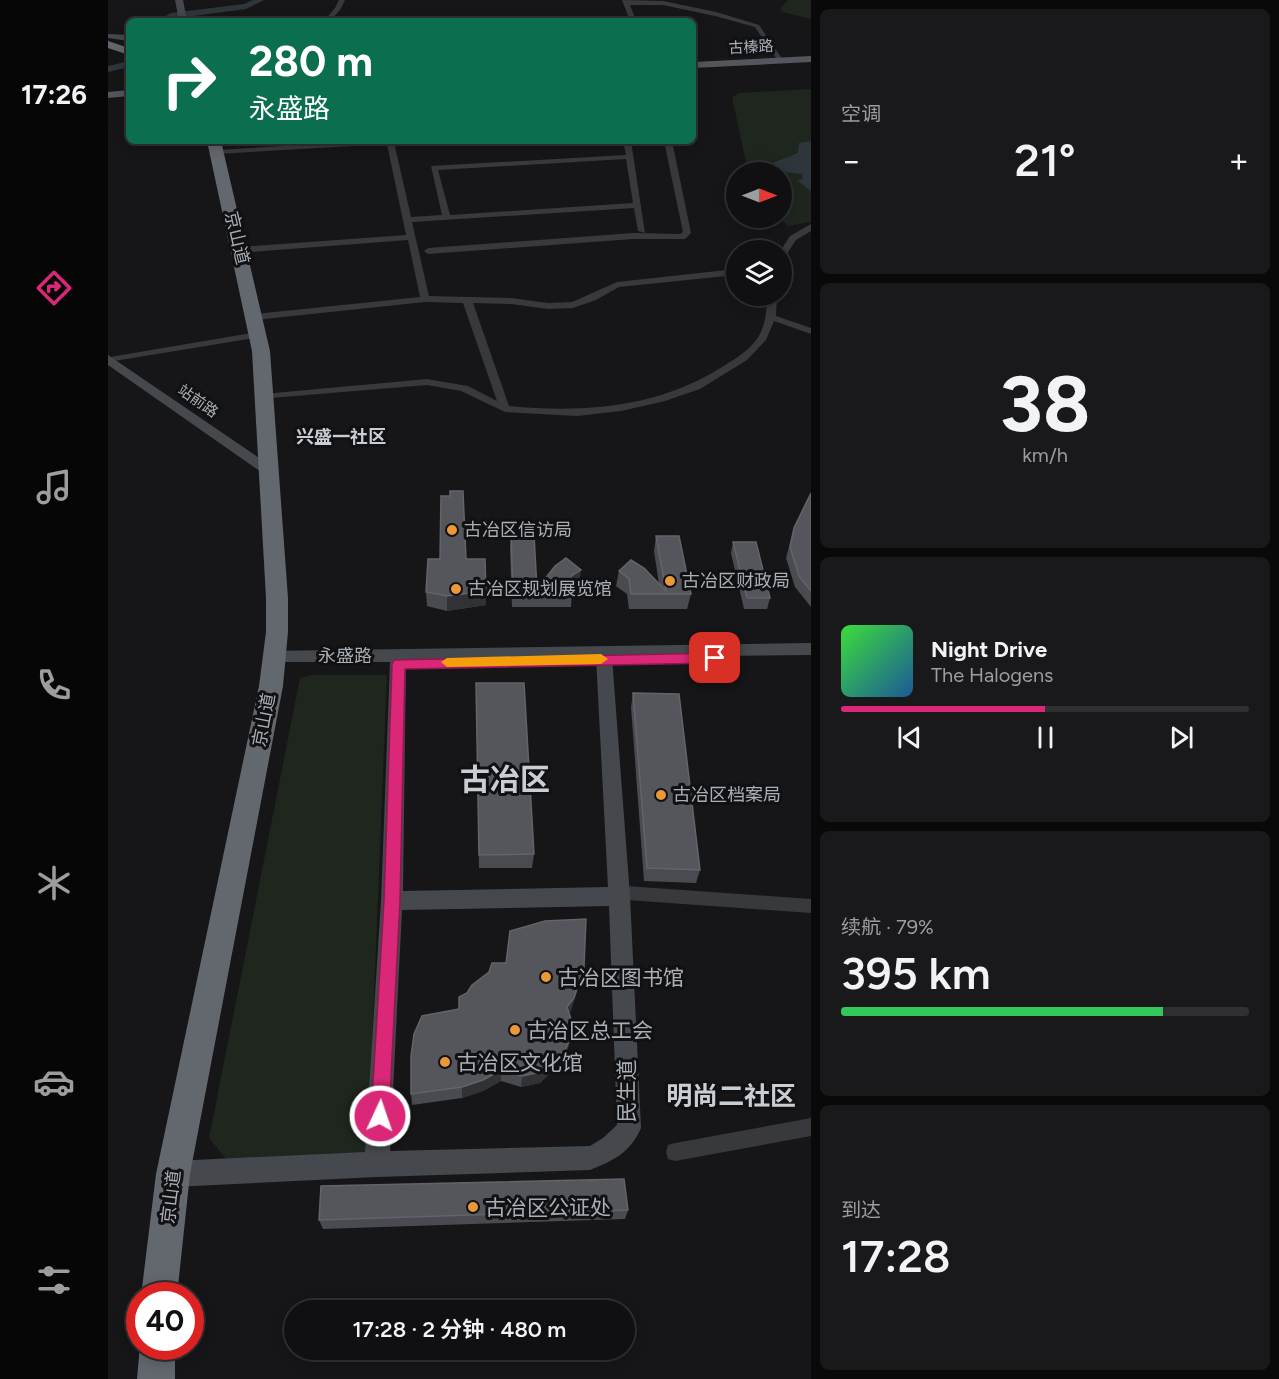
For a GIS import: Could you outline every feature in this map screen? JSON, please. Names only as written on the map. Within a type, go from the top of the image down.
[{"type":"highway","points":[[108,44],[126,51]]},
{"type":"highway","name":"京山道","points":[[161,1282],[173,1174],[274,659],[277,598],[258,335],[216,146]]},
{"type":"highway","points":[[156,1379],[157,1360]]},
{"type":"main road","name":"古榛路","points":[[696,63],[811,57]]},
{"type":"main road","points":[[108,89],[126,88]]},
{"type":"main road","points":[[108,94],[126,93]]},
{"type":"street","points":[[179,0],[182,17]]},
{"type":"street","points":[[330,18],[342,0]]},
{"type":"street","points":[[632,18],[626,1],[663,3],[721,15],[759,27],[778,59]]},
{"type":"street","points":[[717,8],[721,15]]},
{"type":"street","points":[[108,36],[126,38]]},
{"type":"street","points":[[216,146],[303,144]]},
{"type":"street","points":[[390,144],[425,298]]},
{"type":"street","points":[[627,144],[642,231]]},
{"type":"street","points":[[428,251],[633,236],[682,237],[687,233],[669,144]]},
{"type":"street","points":[[447,218],[435,168],[629,157]]},
{"type":"street","points":[[407,220],[638,205]]},
{"type":"street","points":[[792,240],[811,227]]},
{"type":"street","points":[[239,250],[411,237]]},
{"type":"street","points":[[255,317],[425,298],[511,301],[548,306],[573,305],[593,298],[617,285],[726,273]]},
{"type":"street","points":[[467,300],[505,409]]},
{"type":"street","points":[[263,398],[427,382],[464,388],[505,409],[577,413],[644,403],[696,387],[744,358],[761,340],[771,317],[772,306]]},
{"type":"street","points":[[771,317],[811,331]]},
{"type":"street","points":[[109,360],[258,335]]},
{"type":"street","name":"站前路","points":[[109,360],[269,471]]},
{"type":"street","name":"永盛路","points":[[274,659],[811,649]]},
{"type":"street","name":"永盛路","points":[[274,659],[398,664],[811,656]]},
{"type":"street","name":"民生道","points":[[173,1174],[377,1164],[590,1158],[619,1143],[629,1128],[620,896],[604,659]]},
{"type":"street","points":[[377,1164],[392,901],[398,664]]},
{"type":"street","points":[[392,901],[620,896],[626,892],[811,906]]},
{"type":"street","points":[[675,1152],[811,1127]]},
{"type":"shaded area","points":[[788,0],[811,0],[811,19],[782,12],[780,9]]},
{"type":"shaded area","points":[[811,89],[811,222],[792,225],[792,162],[746,162],[732,97],[739,93]]},
{"type":"shaded area","points":[[811,141],[811,191],[797,180],[803,179],[802,174],[792,173],[792,162],[776,162],[798,153],[799,143]]},
{"type":"shaded area","points":[[312,675],[387,675],[368,1147],[362,1157],[226,1159],[209,1138],[300,678]]},
{"type":"building","points":[[450,491],[463,491],[466,559],[485,559],[486,591],[447,596],[426,592],[428,559],[440,559],[441,496],[450,496]]},
{"type":"building","points":[[811,493],[811,591],[799,576],[790,547],[794,528]]},
{"type":"building","points":[[511,535],[534,535],[537,589],[555,566],[566,558],[581,570],[571,576],[572,592],[513,592]]},
{"type":"building","points":[[656,536],[679,536],[691,594],[631,594],[629,579],[619,571],[631,560],[644,568],[666,591]]},
{"type":"building","points":[[733,542],[756,542],[770,598],[747,598]]},
{"type":"building","points":[[476,683],[524,683],[534,854],[479,855]]},
{"type":"building","name":"古冶区档案局","points":[[633,693],[679,694],[700,870],[647,868]]},
{"type":"building","points":[[586,919],[584,967],[574,998],[567,1007],[574,1028],[566,1048],[541,1072],[522,1076],[501,1070],[483,1080],[462,1087],[411,1094],[411,1056],[414,1034],[422,1016],[459,1009],[459,997],[467,993],[472,985],[489,972],[492,963],[506,963],[510,931],[545,921]]},
{"type":"building","name":"古冶区公证处","points":[[624,1179],[628,1210],[319,1220],[321,1186]]},
{"type":"waterway","points":[[167,18],[246,6],[260,0]]},
{"type":"waterway","points":[[108,69],[126,65]]},
{"type":"slow traffic","points":[[447,662],[601,659]]},
{"type":"place","name":"古冶区信访局","points":[[452,530]]},
{"type":"place","name":"古冶区财政局","points":[[670,581]]},
{"type":"place","name":"古冶区规划展览馆","points":[[456,589]]},
{"type":"place","name":"古冶区档案局","points":[[661,795]]},
{"type":"place","name":"古冶区图书馆","points":[[546,977]]},
{"type":"place","name":"古冶区总工会","points":[[515,1030]]},
{"type":"place","name":"古冶区文化馆","points":[[445,1062]]},
{"type":"place","name":"古冶区公证处","points":[[473,1207]]},
{"type":"district","name":"兴盛一社区","points":[[341,437]]},
{"type":"district","name":"古冶区","points":[[505,779]]},
{"type":"district","name":"明尚二社区","points":[[731,1096]]},
{"type":"route","points":[[380,1116],[392,901],[398,664],[715,658]]}]
